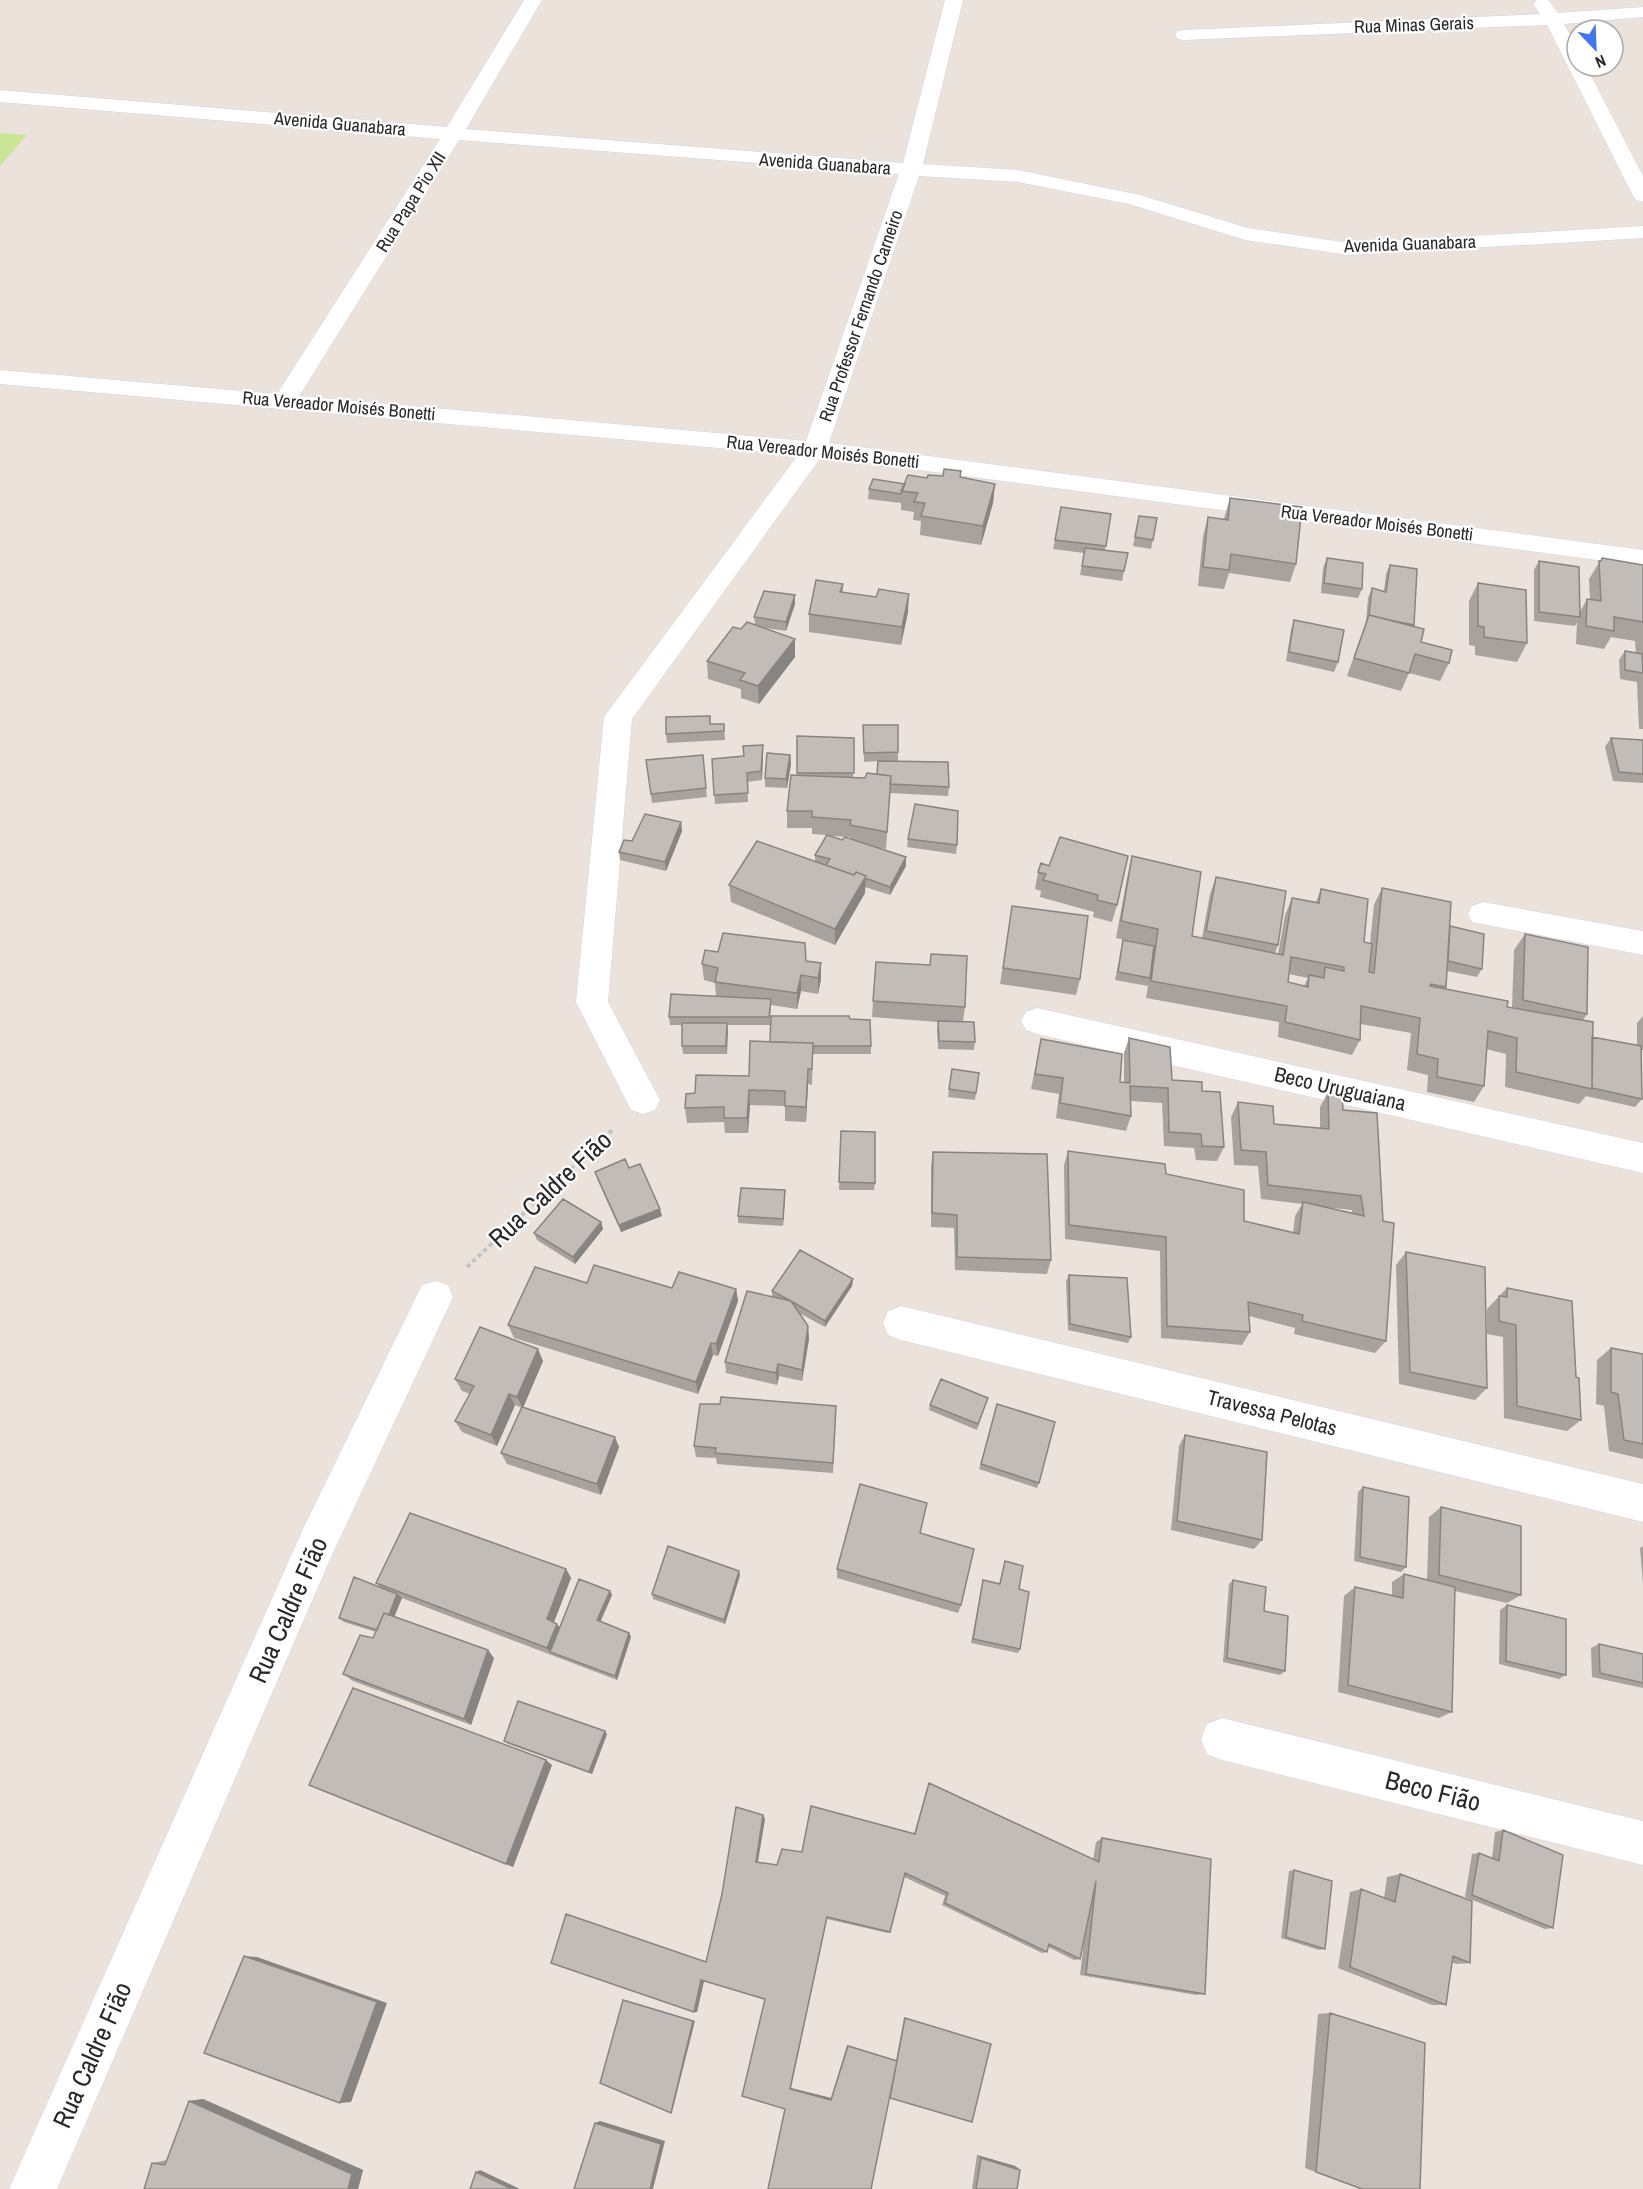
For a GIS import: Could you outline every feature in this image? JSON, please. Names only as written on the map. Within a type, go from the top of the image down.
[{"type":"street","name":"Rua Papa Pio XII","points":[[284,401],[453,134],[533,0]]},
{"type":"street","name":"Rua Professor Fernando Carneiro","points":[[643,1100],[592,1002],[618,717],[815,449],[911,170],[954,0]]},
{"type":"street","points":[[1540,0],[1553,19],[1643,196]]},
{"type":"street","name":"Rua Minas Gerais","points":[[1184,35],[1553,19],[1643,12]]},
{"type":"street","name":"Avenida Guanabara","points":[[0,96],[911,170],[1018,176],[1133,199],[1245,234],[1349,249],[1643,232]]},
{"type":"street","name":"Rua Vereador Moisés Bonetti","points":[[0,377],[815,449],[1643,558]]},
{"type":"street","points":[[1483,914],[1643,943]]},
{"type":"street","name":"Beco Uruguaiana","points":[[1037,1021],[1643,1158]]},
{"type":"street","name":"Rua Caldre Fião","points":[[33,2189],[317,1543],[435,1297]]},
{"type":"street","name":"Travessa Pelotas","points":[[901,1323],[1643,1503]]},
{"type":"street","name":"Beco Fião","points":[[1222,1739],[1643,1843]]},
{"type":"path","name":"Rua Caldre Fião","points":[[435,1297],[643,1100]]},
{"type":"green space","points":[[0,133],[27,135],[0,166]]},
{"type":"building","points":[[944,469],[961,471],[960,477],[995,484],[983,526],[921,516],[925,503],[914,502],[918,493],[901,491],[908,475],[927,478],[928,475],[943,476]]},
{"type":"building","points":[[873,479],[905,484],[901,494],[869,489]]},
{"type":"building","points":[[1230,498],[1302,507],[1296,564],[1231,554],[1229,570],[1203,567],[1208,517],[1228,520]]},
{"type":"building","points":[[1061,507],[1111,514],[1106,546],[1055,540]]},
{"type":"building","points":[[1139,516],[1157,518],[1153,540],[1135,537]]},
{"type":"building","points":[[1085,548],[1128,553],[1124,571],[1082,566]]},
{"type":"building","points":[[1327,558],[1363,563],[1362,589],[1324,583]]},
{"type":"building","points":[[1602,558],[1643,565],[1643,622],[1614,617],[1614,631],[1586,626],[1587,599],[1601,601],[1599,561]]},
{"type":"building","points":[[1539,561],[1579,567],[1580,617],[1539,612]]},
{"type":"building","points":[[1390,565],[1417,569],[1414,625],[1369,615],[1372,588],[1386,592]]},
{"type":"building","points":[[816,580],[843,584],[840,592],[876,597],[879,589],[909,594],[902,627],[809,614]]},
{"type":"building","points":[[1478,583],[1526,590],[1527,643],[1484,637],[1484,627],[1478,626]]},
{"type":"building","points":[[764,591],[795,595],[786,622],[754,617]]},
{"type":"building","points":[[1369,615],[1424,629],[1421,642],[1452,650],[1449,663],[1415,654],[1409,673],[1354,658]]},
{"type":"building","points":[[1294,620],[1344,630],[1338,662],[1289,652]]},
{"type":"building","points":[[747,622],[795,639],[758,686],[740,680],[745,673],[707,661],[733,627],[741,629]]},
{"type":"building","points":[[1625,651],[1642,654],[1643,673],[1625,670]]},
{"type":"building","points":[[710,716],[710,724],[724,724],[724,731],[666,734],[666,717]]},
{"type":"building","points":[[863,725],[898,725],[898,752],[864,753]]},
{"type":"building","points":[[797,736],[854,738],[854,773],[797,773]]},
{"type":"building","points":[[1611,738],[1643,740],[1643,774],[1619,772]]},
{"type":"building","points":[[763,745],[761,771],[747,773],[748,793],[714,795],[712,759],[744,756],[743,746]]},
{"type":"building","points":[[767,753],[790,755],[786,779],[765,778]]},
{"type":"building","points":[[703,755],[706,788],[651,794],[646,760]]},
{"type":"building","points":[[878,761],[948,762],[949,787],[890,784],[891,776],[877,774]]},
{"type":"building","points":[[867,773],[891,776],[887,832],[850,825],[851,820],[812,817],[812,811],[787,811],[791,775],[865,778]]},
{"type":"building","points":[[915,804],[958,811],[957,845],[908,839]]},
{"type":"building","points":[[645,814],[681,822],[665,862],[619,852],[624,840],[632,841]]},
{"type":"building","points":[[827,835],[842,840],[845,837],[906,857],[890,887],[865,878],[866,876],[856,872],[854,875],[826,865],[830,859],[815,855]]},
{"type":"building","points":[[1060,837],[1128,856],[1117,905],[1097,900],[1098,895],[1043,880],[1046,874],[1038,872],[1041,863],[1049,866]]},
{"type":"building","points":[[757,841],[854,875],[856,872],[866,876],[835,929],[729,885]]},
{"type":"building","points":[[1132,856],[1201,872],[1192,936],[1283,955],[1292,898],[1319,903],[1321,889],[1368,899],[1364,942],[1372,944],[1369,972],[1374,973],[1382,888],[1451,902],[1446,987],[1431,984],[1430,986],[1508,1001],[1507,1007],[1593,1022],[1592,1089],[1516,1072],[1517,1038],[1488,1031],[1484,1086],[1437,1077],[1438,1059],[1417,1054],[1420,1018],[1361,1006],[1360,1040],[1285,1022],[1287,1006],[1151,981],[1158,929],[1121,921]],"holes":[[[1291,957],[1344,967],[1344,971],[1325,967],[1324,978],[1309,975],[1308,987],[1288,982]]]},
{"type":"building","points":[[1216,877],[1286,891],[1278,945],[1206,931]]},
{"type":"building","points":[[1012,906],[1088,916],[1080,979],[1003,968]]},
{"type":"building","points":[[1450,926],[1484,934],[1482,969],[1448,961]]},
{"type":"building","points":[[723,933],[805,943],[806,961],[821,963],[818,978],[801,975],[797,993],[715,982],[718,968],[702,964],[705,950],[718,952]]},
{"type":"building","points":[[1525,934],[1588,947],[1587,1014],[1523,1000]]},
{"type":"building","points":[[1123,940],[1154,946],[1150,978],[1118,972]]},
{"type":"building","points":[[931,954],[967,956],[965,1007],[873,1001],[876,962],[930,965]]},
{"type":"building","points":[[671,994],[771,999],[769,1017],[669,1017]]},
{"type":"building","points":[[771,1016],[849,1016],[850,1019],[870,1020],[871,1046],[813,1046],[813,1043],[770,1042]]},
{"type":"building","points":[[938,1021],[974,1022],[975,1042],[939,1041]]},
{"type":"building","points":[[682,1023],[727,1023],[726,1046],[682,1046]]},
{"type":"building","points":[[1592,1037],[1641,1046],[1642,1099],[1592,1088]]},
{"type":"building","points":[[1129,1038],[1170,1047],[1172,1080],[1202,1082],[1202,1091],[1220,1092],[1224,1147],[1202,1146],[1201,1134],[1169,1132],[1168,1088],[1130,1086],[1131,1116],[1060,1103],[1063,1078],[1035,1074],[1041,1039],[1122,1054],[1120,1082],[1130,1083]]},
{"type":"building","points":[[750,1041],[813,1043],[812,1069],[808,1069],[806,1107],[785,1106],[785,1091],[749,1090],[747,1118],[724,1118],[724,1107],[685,1108],[686,1094],[695,1093],[696,1075],[749,1076]]},
{"type":"building","points":[[952,1069],[979,1073],[976,1093],[949,1089]]},
{"type":"building","points":[[1328,1092],[1342,1093],[1343,1110],[1377,1113],[1383,1221],[1394,1223],[1386,1341],[1302,1321],[1303,1315],[1248,1302],[1250,1332],[1167,1326],[1166,1237],[1069,1225],[1068,1151],[1165,1164],[1166,1174],[1244,1190],[1244,1221],[1299,1234],[1303,1202],[1364,1216],[1361,1196],[1268,1185],[1266,1152],[1241,1150],[1238,1102],[1273,1106],[1274,1124],[1329,1129]]},
{"type":"building","points":[[841,1131],[875,1132],[875,1183],[839,1182]]},
{"type":"building","points":[[933,1152],[1047,1154],[1051,1260],[957,1257],[957,1215],[932,1213]]},
{"type":"building","points":[[625,1159],[629,1168],[640,1164],[660,1209],[619,1225],[595,1172]]},
{"type":"building","points":[[741,1188],[785,1190],[783,1219],[738,1216]]},
{"type":"building","points":[[563,1199],[601,1222],[573,1257],[534,1233]]},
{"type":"building","points":[[800,1250],[853,1279],[825,1321],[772,1291]]},
{"type":"building","points":[[1406,1252],[1485,1267],[1487,1388],[1410,1372]]},
{"type":"building","points":[[594,1265],[672,1288],[679,1272],[736,1289],[716,1344],[711,1343],[696,1382],[508,1325],[535,1267],[587,1283]]},
{"type":"building","points":[[1069,1275],[1127,1278],[1131,1337],[1070,1324]]},
{"type":"building","points":[[1507,1288],[1572,1301],[1581,1420],[1517,1406],[1516,1325],[1499,1321],[1499,1296],[1507,1297]]},
{"type":"building","points":[[747,1291],[791,1301],[808,1326],[802,1370],[778,1364],[776,1373],[725,1362]]},
{"type":"building","points":[[480,1327],[538,1349],[517,1397],[509,1394],[491,1435],[455,1421],[474,1386],[455,1379]]},
{"type":"building","points":[[1611,1348],[1643,1354],[1643,1444],[1624,1440],[1618,1394],[1611,1392]]},
{"type":"building","points":[[941,1379],[988,1398],[978,1424],[930,1405]]},
{"type":"building","points":[[721,1397],[836,1406],[833,1463],[715,1453],[716,1448],[694,1446],[700,1404],[720,1404]]},
{"type":"building","points":[[997,1404],[1055,1422],[1039,1483],[981,1464]]},
{"type":"building","points":[[522,1407],[615,1437],[597,1484],[501,1453]]},
{"type":"building","points":[[1185,1435],[1267,1452],[1262,1540],[1177,1521]]},
{"type":"building","points":[[860,1484],[927,1503],[920,1533],[974,1549],[961,1605],[837,1569]]},
{"type":"building","points":[[1363,1487],[1409,1497],[1406,1567],[1360,1557]]},
{"type":"building","points":[[1441,1507],[1521,1526],[1521,1595],[1439,1575]]},
{"type":"building","points":[[410,1513],[566,1569],[547,1619],[557,1624],[547,1648],[376,1583]]},
{"type":"building","points":[[668,1546],[739,1571],[724,1620],[652,1594]]},
{"type":"building","points":[[1005,1561],[1023,1566],[1019,1589],[1029,1592],[1020,1649],[973,1639],[983,1580],[1000,1584]]},
{"type":"building","points":[[1404,1574],[1455,1587],[1452,1712],[1348,1685],[1355,1587],[1403,1598]]},
{"type":"building","points":[[354,1577],[397,1594],[389,1615],[384,1613],[377,1630],[339,1618]]},
{"type":"building","points":[[579,1579],[610,1591],[597,1620],[629,1633],[615,1676],[550,1652]]},
{"type":"building","points":[[1233,1580],[1266,1587],[1264,1611],[1288,1616],[1285,1671],[1227,1658]]},
{"type":"building","points":[[1507,1605],[1566,1619],[1566,1675],[1506,1661]]},
{"type":"building","points":[[384,1613],[488,1650],[464,1719],[343,1674],[360,1635],[373,1638]]},
{"type":"building","points":[[1599,1644],[1643,1654],[1643,1683],[1600,1673]]},
{"type":"building","points":[[353,1688],[546,1760],[506,1864],[309,1785]]},
{"type":"building","points":[[518,1701],[605,1731],[589,1772],[504,1741]]},
{"type":"building","points":[[929,1783],[1099,1862],[1102,1838],[1211,1859],[1205,1994],[1086,1974],[1096,1881],[1080,1959],[1049,1944],[1047,1952],[945,1903],[948,1893],[905,1873],[890,1932],[827,1917],[790,2089],[831,2100],[848,2046],[897,2061],[871,2189],[768,2189],[785,2109],[742,2096],[765,1999],[701,1980],[694,2012],[551,1963],[566,1914],[706,1962],[722,1894],[736,1807],[763,1815],[756,1862],[777,1865],[782,1849],[802,1852],[811,1806],[915,1834]]},
{"type":"building","points":[[1503,1830],[1563,1855],[1553,1928],[1472,1895],[1479,1853],[1499,1861]]},
{"type":"building","points":[[1294,1870],[1332,1881],[1325,1949],[1286,1937]]},
{"type":"building","points":[[1400,1874],[1472,1901],[1470,1963],[1453,1956],[1446,2005],[1350,1967],[1361,1889],[1395,1902]]},
{"type":"building","points":[[244,1956],[377,2002],[340,2103],[204,2053]]},
{"type":"building","points":[[623,2000],[693,2021],[671,2113],[600,2083]]},
{"type":"building","points":[[1330,2013],[1425,2043],[1420,2189],[1362,2189],[1316,2172]]},
{"type":"building","points":[[905,2018],[991,2044],[972,2122],[890,2098]]},
{"type":"building","points":[[189,2101],[352,2174],[348,2189],[144,2189],[152,2163],[165,2165]]},
{"type":"building","points":[[595,2123],[661,2144],[650,2189],[574,2189]]},
{"type":"building","points":[[981,2158],[1020,2170],[1017,2189],[976,2189]]},
{"type":"building","points":[[476,2172],[512,2189],[470,2189]]}]
